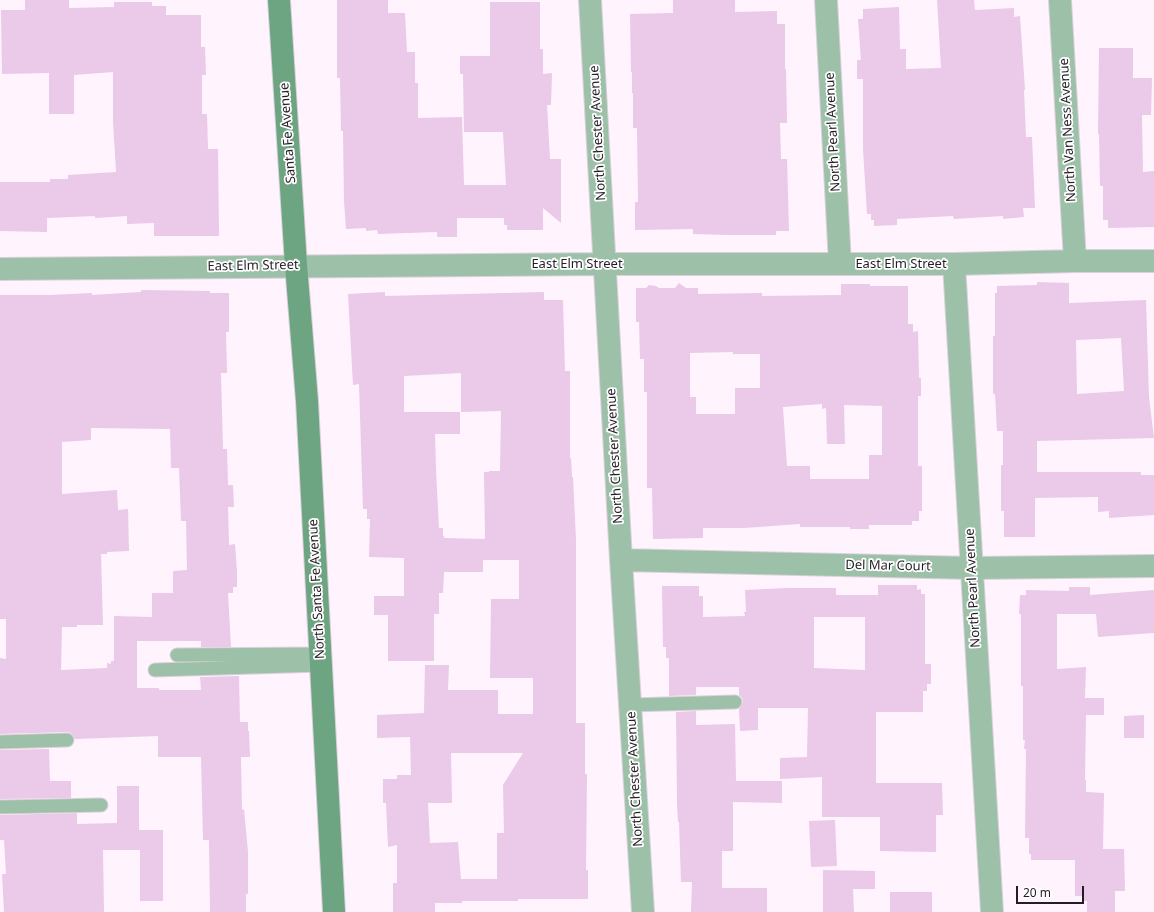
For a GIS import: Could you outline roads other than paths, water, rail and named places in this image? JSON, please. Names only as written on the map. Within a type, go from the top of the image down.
[{"type":"main road","name":"Santa Fe Avenue","points":[[279,0],[296,265]]},
{"type":"main road","name":"North Santa Fe Avenue","points":[[296,265],[308,409],[334,912]]},
{"type":"street","name":"North Chester Avenue","points":[[590,0],[621,560],[643,912]]},
{"type":"street","name":"North Pearl Avenue","points":[[826,0],[840,264]]},
{"type":"street","name":"North Van Ness Avenue","points":[[1060,0],[1076,261]]},
{"type":"street","name":"East Elm Street","points":[[0,268],[296,265],[954,264],[1154,261]]},
{"type":"street","name":"North Pearl Avenue","points":[[954,264],[992,912]]},
{"type":"street","name":"Del Mar Court","points":[[621,560],[972,568],[1154,566]]},
{"type":"lane","points":[[177,655],[321,660]]},
{"type":"lane","points":[[155,670],[321,660]]},
{"type":"lane","points":[[630,705],[735,702]]},
{"type":"lane","points":[[0,742],[67,740]]},
{"type":"lane","points":[[0,807],[101,805]]}]
